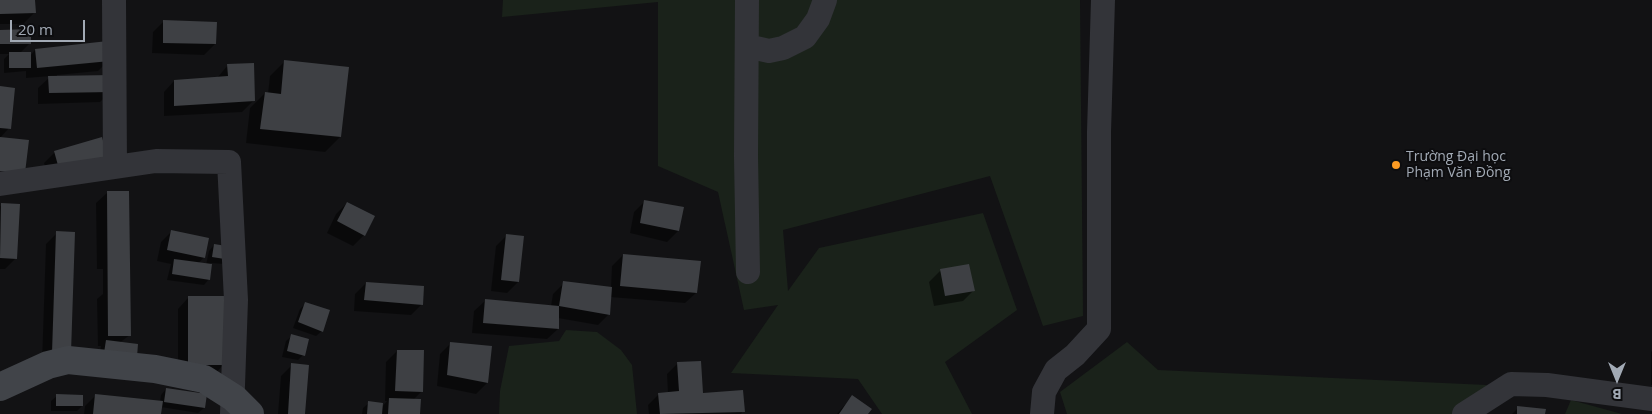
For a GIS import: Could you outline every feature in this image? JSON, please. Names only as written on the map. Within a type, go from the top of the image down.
[{"type":"street","points":[[114,0],[115,166]]},
{"type":"street","points":[[747,0],[746,156],[748,272]]},
{"type":"street","points":[[747,46],[769,51],[783,48],[805,37],[818,19],[825,0]]},
{"type":"street","points":[[1042,414],[1044,392],[1056,370],[1075,355],[1099,330],[1099,132],[1103,0]]},
{"type":"street","points":[[0,184],[156,161],[229,162],[239,409]]},
{"type":"street","points":[[0,387],[48,365],[68,360],[155,369],[204,379],[239,409]]},
{"type":"street","points":[[1464,414],[1511,384],[1547,385],[1652,398]]},
{"type":"shaded area","points":[[503,0],[1080,0],[1083,316],[1043,326],[990,176],[783,230],[788,291],[819,248],[983,213],[1017,310],[945,362],[972,414],[882,414],[858,379],[731,373],[778,305],[744,310],[718,192],[658,166],[658,2],[502,17]]},
{"type":"shaded area","points":[[566,330],[597,332],[621,350],[632,365],[637,414],[499,414],[500,391],[509,346],[559,341]]},
{"type":"shaded area","points":[[1127,342],[1158,370],[1487,385],[1464,414],[1067,414],[1060,392]]},
{"type":"shaded area","points":[[1571,400],[1622,414],[1565,414]]},
{"type":"building","points":[[0,0],[35,0],[36,13],[0,14]]},
{"type":"building","points":[[163,20],[217,22],[216,44],[163,43]]},
{"type":"building","points":[[31,29],[31,44],[0,44],[0,30]]},
{"type":"building","points":[[108,41],[110,61],[37,68],[35,49]]},
{"type":"building","points":[[9,52],[31,52],[31,68],[9,68]]},
{"type":"building","points":[[284,60],[349,67],[341,137],[260,129],[265,92],[281,94]]},
{"type":"building","points":[[254,63],[255,101],[174,106],[174,80],[228,76],[227,64]]},
{"type":"building","points":[[112,75],[112,92],[49,93],[48,76]]},
{"type":"building","points":[[0,86],[15,88],[11,129],[0,128]]},
{"type":"building","points":[[0,137],[29,140],[25,173],[0,171]]},
{"type":"building","points":[[102,137],[107,156],[59,169],[54,151]]},
{"type":"building","points":[[107,191],[129,191],[131,336],[108,336]]},
{"type":"building","points":[[644,200],[684,207],[679,231],[640,223]]},
{"type":"building","points":[[347,202],[375,216],[365,236],[337,221]]},
{"type":"building","points":[[1,203],[20,204],[17,259],[0,258]]},
{"type":"building","points":[[171,230],[209,238],[205,258],[167,250]]},
{"type":"building","points":[[56,231],[75,232],[71,353],[52,353]]},
{"type":"building","points":[[506,234],[524,236],[519,282],[501,280]]},
{"type":"building","points":[[214,244],[233,247],[231,260],[212,257]]},
{"type":"building","points":[[623,254],[701,261],[697,293],[620,286]]},
{"type":"building","points":[[174,259],[212,264],[210,280],[172,274]]},
{"type":"building","points":[[969,264],[975,291],[945,296],[940,269]]},
{"type":"building","points":[[563,281],[612,287],[610,315],[559,306]]},
{"type":"building","points":[[366,282],[424,286],[423,305],[364,300]]},
{"type":"building","points":[[188,296],[226,296],[226,365],[188,365]]},
{"type":"building","points":[[485,299],[559,306],[559,329],[483,323]]},
{"type":"building","points":[[305,302],[330,310],[323,332],[298,322]]},
{"type":"building","points":[[291,334],[309,339],[305,356],[287,351]]},
{"type":"building","points":[[106,340],[138,344],[137,357],[104,353]]},
{"type":"building","points":[[450,342],[492,346],[488,383],[447,375]]},
{"type":"building","points":[[397,350],[424,350],[423,392],[395,391]]},
{"type":"building","points":[[701,361],[703,393],[743,390],[745,412],[660,414],[658,393],[679,391],[677,362]]},
{"type":"building","points":[[291,363],[309,365],[305,414],[288,414]]},
{"type":"building","points":[[166,388],[207,394],[205,408],[164,402]]},
{"type":"building","points":[[56,394],[83,395],[83,406],[56,406]]},
{"type":"building","points":[[95,394],[163,401],[161,414],[93,414]]},
{"type":"building","points":[[852,395],[872,409],[868,414],[839,414]]},
{"type":"building","points":[[389,398],[421,399],[420,414],[388,414]]},
{"type":"building","points":[[368,401],[383,403],[382,414],[367,414]]},
{"type":"building","points":[[1517,406],[1546,409],[1545,414],[1517,414]]},
{"type":"place","name":"Trường Đại học Phạm Văn Đồng","points":[[1396,165]]}]
